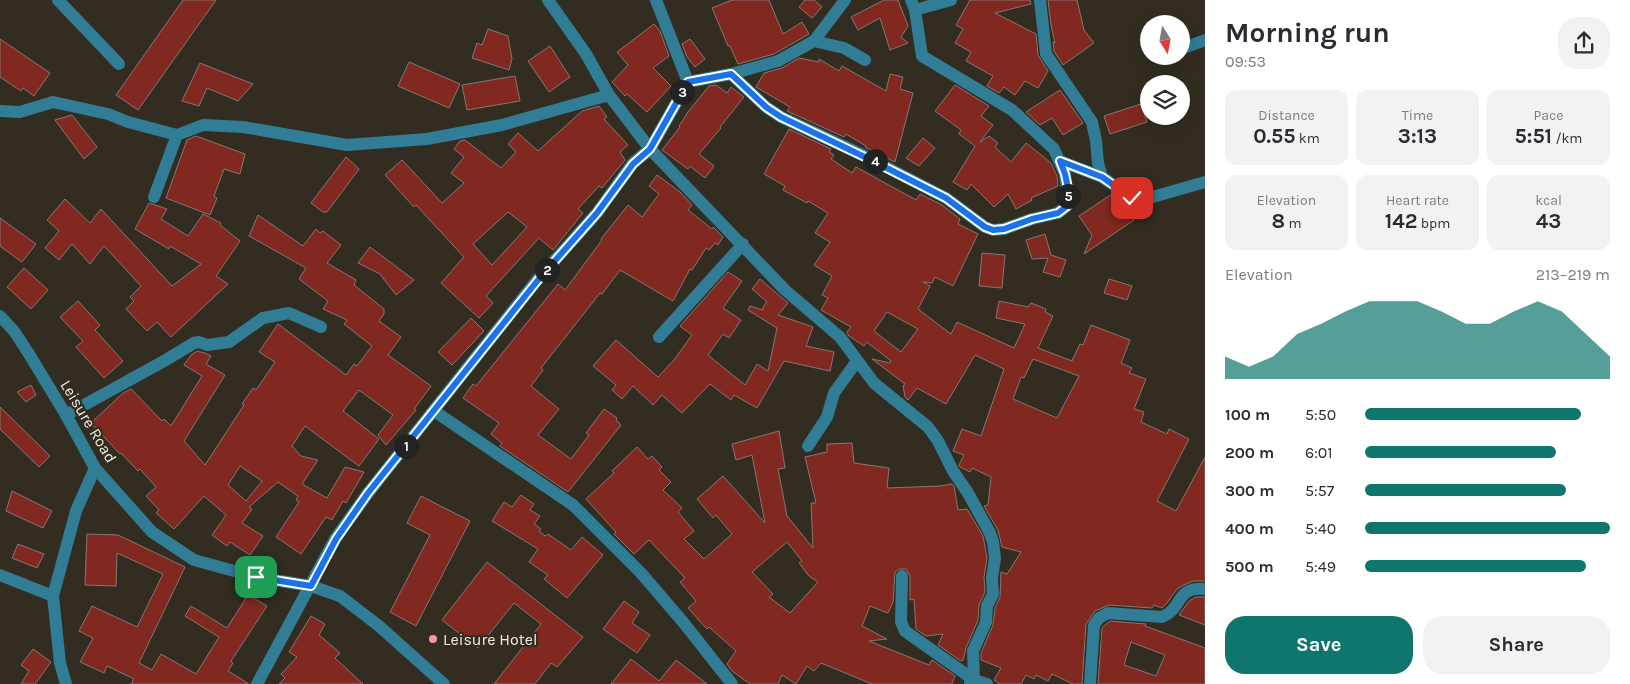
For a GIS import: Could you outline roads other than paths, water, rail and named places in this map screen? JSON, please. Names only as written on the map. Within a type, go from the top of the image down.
[{"type":"street","points":[[58,0],[119,64]]},
{"type":"street","points":[[548,0],[586,54],[608,96],[650,149],[785,290],[840,337],[856,361],[874,382],[928,426],[938,441],[956,478],[968,493],[993,542],[995,558],[992,578],[993,594],[987,606],[986,622],[972,651],[971,682]]},
{"type":"street","points":[[656,0],[688,82]]},
{"type":"street","points":[[257,684],[336,539],[368,493],[538,280],[597,213],[633,164],[650,149],[688,82],[731,74],[778,62],[814,41],[845,0]]},
{"type":"street","points":[[731,74],[766,107],[781,117],[946,198],[985,227],[993,230],[1004,229],[1032,219],[1058,213],[1067,206],[1068,188],[1065,174],[1054,149],[1012,110],[922,56],[913,5],[952,0]]},
{"type":"street","points":[[1040,0],[1046,54],[1092,122],[1102,177]]},
{"type":"street","points":[[1190,46],[1205,40]]},
{"type":"street","points":[[814,41],[844,48],[865,60]]},
{"type":"street","points":[[0,111],[20,112],[53,102],[108,114],[128,122],[177,135],[203,125],[242,127],[346,145],[427,140],[502,125],[608,96]]},
{"type":"street","points":[[154,197],[177,135]]},
{"type":"street","points":[[1060,161],[1102,177],[1132,198],[1148,198],[1205,182]]},
{"type":"street","points":[[659,337],[742,244]]},
{"type":"street","points":[[66,415],[164,362],[194,343],[199,342],[207,345],[229,342],[263,318],[289,312],[322,327]]},
{"type":"street","name":"Leisure Road","points":[[0,316],[14,331],[66,415],[95,468],[152,532],[194,560],[256,577],[311,586],[340,596],[379,626],[444,684]]},
{"type":"street","points":[[808,446],[827,417],[834,394],[856,361]]},
{"type":"street","points":[[434,411],[573,505],[641,573],[732,684]]},
{"type":"street","points":[[66,684],[60,663],[53,596],[76,511],[95,468]]},
{"type":"street","points":[[0,575],[53,596]]},
{"type":"street","points":[[902,576],[901,622],[905,631],[971,682],[987,684]]},
{"type":"street","points":[[1090,684],[1094,625],[1099,618],[1108,613],[1162,617],[1170,614],[1184,594],[1194,588],[1205,590]]},
{"type":"place","name":"Leisure Hotel","points":[[433,639]]}]
